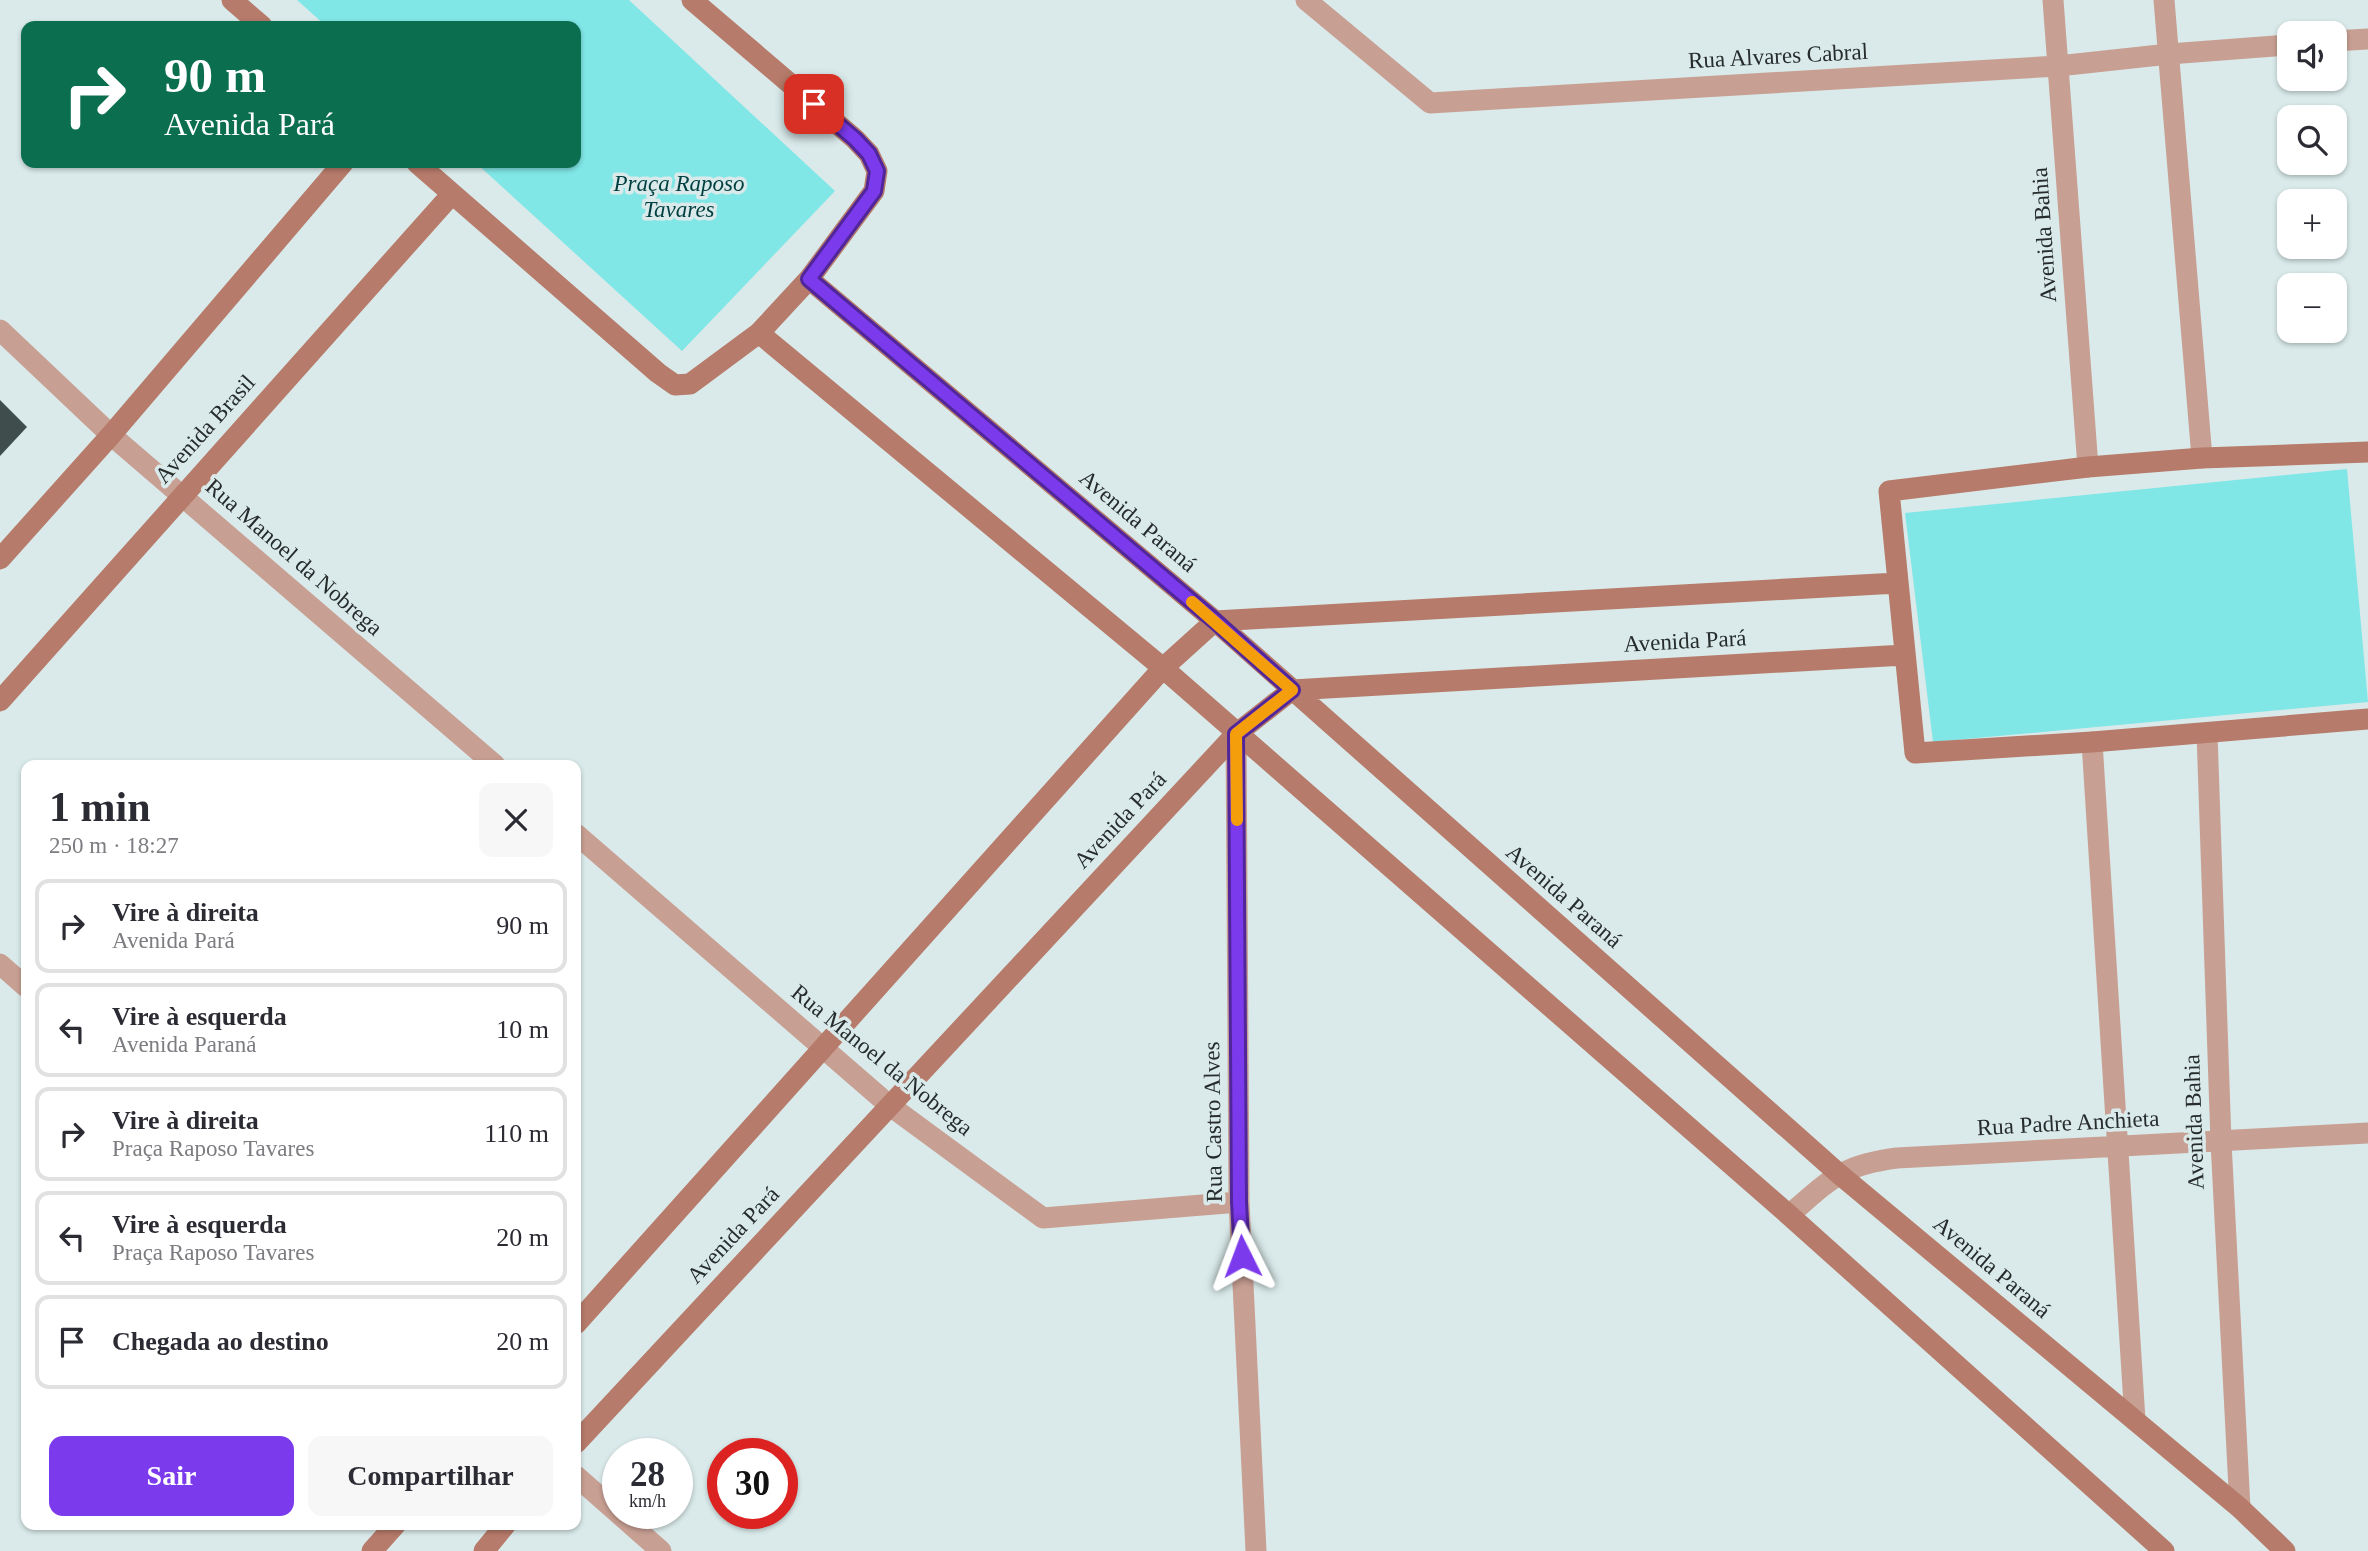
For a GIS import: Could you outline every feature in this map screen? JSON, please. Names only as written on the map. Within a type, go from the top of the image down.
[{"type":"main road","points":[[232,0],[256,21]]},
{"type":"main road","points":[[423,168],[658,373],[675,384],[690,384],[759,333],[809,279],[874,191],[877,171],[869,154],[855,139],[692,0]]},
{"type":"main road","points":[[0,559],[111,435],[339,168]]},
{"type":"main road","name":"Avenida Brasil","points":[[0,701],[452,194]]},
{"type":"main road","name":"Avenida Paraná","points":[[809,279],[1215,621],[1838,1173],[2240,1508],[2285,1551]]},
{"type":"main road","points":[[759,333],[1163,668],[1789,1215],[2155,1547]]},
{"type":"main road","points":[[2368,452],[2202,458],[2088,467],[1889,491],[1915,753],[2092,742],[2368,719]]},
{"type":"main road","name":"Avenida Pará","points":[[1215,621],[1897,583]]},
{"type":"main road","points":[[581,1318],[1163,668],[1215,621]]},
{"type":"main road","name":"Avenida Pará","points":[[581,1438],[1236,734],[1292,690],[1904,655]]},
{"type":"main road","points":[[372,1551],[391,1530]]},
{"type":"main road","points":[[484,1551],[501,1530]]},
{"type":"street","name":"Rua Alvares Cabral","points":[[1306,0],[1430,103],[2058,66],[2277,46]]},
{"type":"street","name":"Avenida Bahia","points":[[2053,0],[2088,467]]},
{"type":"street","points":[[2164,0],[2202,458]]},
{"type":"street","points":[[2347,40],[2368,39]]},
{"type":"street","name":"Rua Manoel da Nobrega","points":[[0,330],[111,435],[489,760]]},
{"type":"street","name":"Avenida Bahia","points":[[2207,733],[2221,1142],[2240,1508]]},
{"type":"street","name":"Rua Castro Alves","points":[[1236,734],[1239,1202],[1256,1551]]},
{"type":"street","points":[[2092,742],[2135,1420]]},
{"type":"street","name":"Rua Manoel da Nobrega","points":[[581,838],[889,1105],[1042,1218],[1239,1202]]},
{"type":"street","points":[[0,964],[21,983]]},
{"type":"street","name":"Rua Padre Anchieta","points":[[1789,1215],[1838,1173],[1866,1162],[1896,1158],[2368,1133]]},
{"type":"street","points":[[581,1480],[602,1499]]},
{"type":"street","points":[[636,1529],[660,1551]]},
{"type":"green space","name":"Praça Raposo Tavares","points":[[297,0],[629,0],[835,191],[682,351],[481,168],[581,168],[581,21],[320,21]]},
{"type":"green space","points":[[2347,469],[2368,702],[1933,742],[1905,513]]},
{"type":"building","points":[[0,400],[27,427],[0,456]]},
{"type":"slow traffic","points":[[1192,602],[1292,690],[1236,734],[1237,820]]},
{"type":"route","points":[[814,104],[855,139],[869,154],[877,171],[874,191],[809,279],[1215,621],[1292,690],[1236,734],[1239,1202],[1242,1256]]}]
